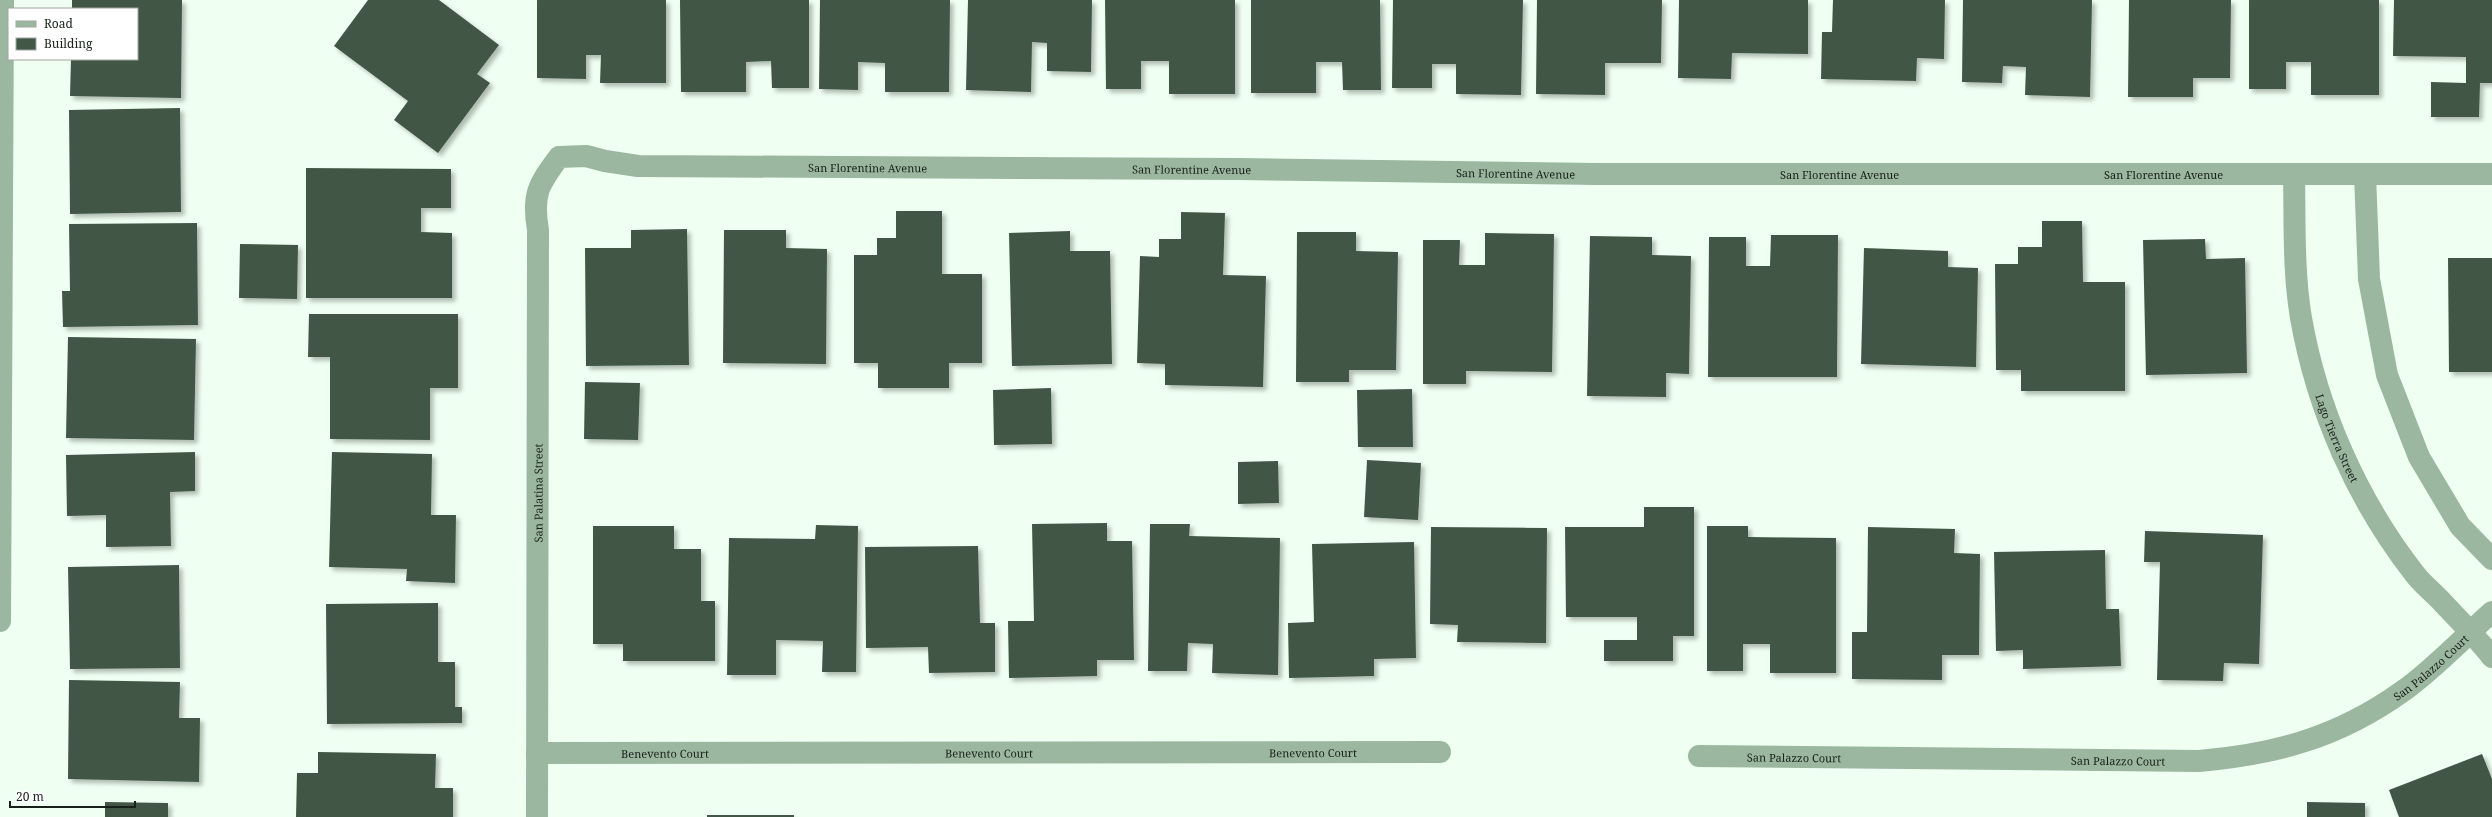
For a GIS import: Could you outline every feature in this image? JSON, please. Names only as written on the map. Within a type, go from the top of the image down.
[{"type":"street","points":[[0,621],[1,126],[3,0]]},
{"type":"street","name":"San Florentine Avenue","points":[[548,172],[559,157],[586,156],[605,161],[638,166],[1238,169],[1598,174],[2492,174]]},
{"type":"street","name":"San Palatina Street","points":[[537,817],[538,230],[534,207],[538,189],[548,172]]},
{"type":"street","name":"Lago Tierra Street","points":[[2294,174],[2295,256],[2301,318],[2318,393],[2348,466],[2382,526],[2414,574],[2471,631],[2492,657]]},
{"type":"street","points":[[2365,174],[2369,279],[2387,375],[2419,457],[2460,526],[2492,559]]},
{"type":"street","name":"San Palazzo Court","points":[[1699,756],[2198,761],[2244,757],[2303,743],[2353,723],[2404,691],[2492,612]]},
{"type":"street","name":"Benevento Court","points":[[537,753],[1440,752]]},
{"type":"building","points":[[72,0],[182,0],[181,98],[70,96],[71,60],[138,60],[138,8],[72,8]]},
{"type":"building","points":[[368,0],[439,0],[499,45],[477,74],[490,83],[438,153],[394,120],[408,101],[334,46]]},
{"type":"building","points":[[537,0],[666,0],[666,83],[600,83],[601,55],[586,55],[586,79],[537,78]]},
{"type":"building","points":[[680,0],[809,0],[809,88],[772,88],[771,61],[746,62],[746,92],[681,92]]},
{"type":"building","points":[[820,0],[950,0],[949,92],[885,92],[885,63],[858,62],[858,90],[819,89]]},
{"type":"building","points":[[968,0],[1092,0],[1091,72],[1047,71],[1047,43],[1032,42],[1031,92],[966,90]]},
{"type":"building","points":[[1105,0],[1235,0],[1235,94],[1169,94],[1169,61],[1141,61],[1141,89],[1106,89]]},
{"type":"building","points":[[1251,0],[1380,0],[1381,90],[1343,90],[1342,62],[1316,62],[1316,93],[1251,93]]},
{"type":"building","points":[[1393,0],[1523,0],[1521,95],[1456,94],[1456,64],[1432,64],[1432,88],[1392,88]]},
{"type":"building","points":[[1537,0],[1662,0],[1661,63],[1605,63],[1605,95],[1536,94]]},
{"type":"building","points":[[1679,0],[1808,0],[1808,54],[1732,53],[1731,79],[1678,78]]},
{"type":"building","points":[[1833,0],[1945,0],[1944,59],[1917,58],[1916,81],[1821,79],[1822,32],[1832,32]]},
{"type":"building","points":[[1963,0],[2092,0],[2090,97],[2025,95],[2026,67],[2003,66],[2002,83],[1962,82]]},
{"type":"building","points":[[2129,0],[2231,0],[2230,78],[2193,78],[2193,97],[2128,97]]},
{"type":"building","points":[[2249,0],[2379,0],[2379,95],[2311,95],[2311,62],[2286,62],[2286,89],[2249,89]]},
{"type":"building","points":[[2394,0],[2492,0],[2492,83],[2480,83],[2479,117],[2431,117],[2431,82],[2466,83],[2466,57],[2393,56]]},
{"type":"building","points":[[180,108],[181,212],[70,214],[69,110]]},
{"type":"building","points":[[306,168],[451,169],[451,208],[421,208],[421,232],[452,233],[452,298],[306,298]]},
{"type":"building","points":[[896,211],[942,211],[942,274],[982,274],[982,363],[949,363],[949,388],[878,388],[878,363],[854,363],[854,255],[877,255],[877,238],[896,238]]},
{"type":"building","points":[[1181,212],[1225,213],[1223,275],[1266,276],[1263,387],[1165,385],[1165,364],[1137,363],[1140,256],[1159,257],[1159,239],[1181,239]]},
{"type":"building","points":[[2042,221],[2082,221],[2083,282],[2125,282],[2125,391],[2021,391],[2021,370],[1996,370],[1995,264],[2018,264],[2018,247],[2042,247]]},
{"type":"building","points":[[197,223],[198,325],[63,327],[62,291],[70,291],[69,224]]},
{"type":"building","points":[[687,229],[689,365],[586,366],[585,248],[631,248],[631,230]]},
{"type":"building","points":[[724,230],[786,230],[786,248],[827,249],[826,364],[723,363]]},
{"type":"building","points":[[1070,231],[1070,251],[1110,251],[1112,364],[1012,366],[1009,233]]},
{"type":"building","points":[[1297,232],[1356,232],[1356,251],[1398,252],[1396,370],[1349,370],[1349,382],[1296,382]]},
{"type":"building","points":[[1485,233],[1554,234],[1552,372],[1466,371],[1466,384],[1423,384],[1423,240],[1460,240],[1459,265],[1485,265]]},
{"type":"building","points":[[1771,235],[1838,235],[1837,377],[1708,377],[1709,237],[1746,237],[1746,266],[1770,266]]},
{"type":"building","points":[[1590,236],[1652,237],[1652,255],[1691,256],[1689,374],[1666,373],[1666,397],[1587,396]]},
{"type":"building","points":[[2205,239],[2206,259],[2245,258],[2247,373],[2146,375],[2143,240]]},
{"type":"building","points":[[240,244],[298,245],[297,299],[239,298]]},
{"type":"building","points":[[1864,248],[1948,251],[1948,267],[1978,268],[1976,367],[1861,364]]},
{"type":"building","points":[[2448,258],[2492,258],[2492,372],[2449,372]]},
{"type":"building","points":[[309,314],[458,314],[458,388],[430,388],[430,440],[330,439],[330,357],[308,357]]},
{"type":"building","points":[[68,337],[196,339],[194,440],[66,438]]},
{"type":"building","points":[[585,382],[640,383],[638,440],[584,439]]},
{"type":"building","points":[[1051,388],[1052,444],[994,445],[993,390]]},
{"type":"building","points":[[1412,389],[1413,447],[1358,447],[1357,390]]},
{"type":"building","points":[[195,452],[195,491],[170,492],[171,546],[106,547],[106,515],[67,516],[66,455]]},
{"type":"building","points":[[332,452],[432,454],[431,515],[456,515],[455,583],[406,581],[407,569],[329,567]]},
{"type":"building","points":[[1367,460],[1421,463],[1418,520],[1364,517]]},
{"type":"building","points":[[1278,461],[1279,503],[1238,504],[1238,462]]},
{"type":"building","points":[[1644,507],[1694,507],[1694,636],[1673,636],[1673,661],[1604,661],[1604,640],[1637,640],[1637,617],[1566,617],[1565,527],[1644,527]]},
{"type":"building","points":[[1107,523],[1107,541],[1132,541],[1134,660],[1097,660],[1097,676],[1009,678],[1008,621],[1034,621],[1032,524]]},
{"type":"building","points":[[1150,524],[1190,524],[1189,536],[1280,538],[1278,675],[1212,673],[1213,644],[1188,643],[1187,671],[1148,671]]},
{"type":"building","points":[[816,525],[858,526],[856,672],[822,672],[823,641],[776,640],[776,675],[727,675],[729,538],[815,539]]},
{"type":"building","points":[[593,526],[674,526],[674,549],[701,549],[701,601],[715,601],[715,661],[623,661],[623,644],[593,644]]},
{"type":"building","points":[[1707,526],[1748,526],[1748,537],[1836,538],[1836,673],[1770,673],[1770,644],[1743,644],[1743,671],[1707,671]]},
{"type":"building","points":[[1431,527],[1547,528],[1546,643],[1457,642],[1458,625],[1430,624]]},
{"type":"building","points":[[1868,527],[1955,529],[1954,553],[1980,554],[1979,655],[1942,655],[1942,680],[1852,679],[1852,632],[1867,632]]},
{"type":"building","points":[[2145,531],[2263,535],[2259,664],[2224,663],[2223,681],[2157,680],[2160,562],[2144,562]]},
{"type":"building","points":[[1414,542],[1416,658],[1374,659],[1374,676],[1289,678],[1288,623],[1314,622],[1312,544]]},
{"type":"building","points":[[978,546],[980,623],[995,623],[995,672],[929,673],[928,647],[866,648],[865,547]]},
{"type":"building","points":[[2105,550],[2106,609],[2119,609],[2121,666],[2023,669],[2023,650],[1996,651],[1994,552]]},
{"type":"building","points":[[179,565],[180,668],[70,669],[68,567]]},
{"type":"building","points":[[438,603],[438,662],[455,662],[455,707],[462,707],[462,723],[327,724],[326,604]]},
{"type":"building","points":[[69,680],[180,682],[179,718],[200,718],[199,782],[68,779]]},
{"type":"building","points":[[318,752],[436,754],[435,788],[453,788],[453,817],[296,817],[297,773],[318,773]]},
{"type":"building","points":[[2482,754],[2492,779],[2492,817],[2399,817],[2389,790]]},
{"type":"building","points":[[105,802],[168,803],[168,817],[105,817]]},
{"type":"building","points":[[2307,802],[2365,803],[2365,817],[2307,817]]},
{"type":"building","points":[[707,815],[794,815],[794,817],[707,817]]}]
